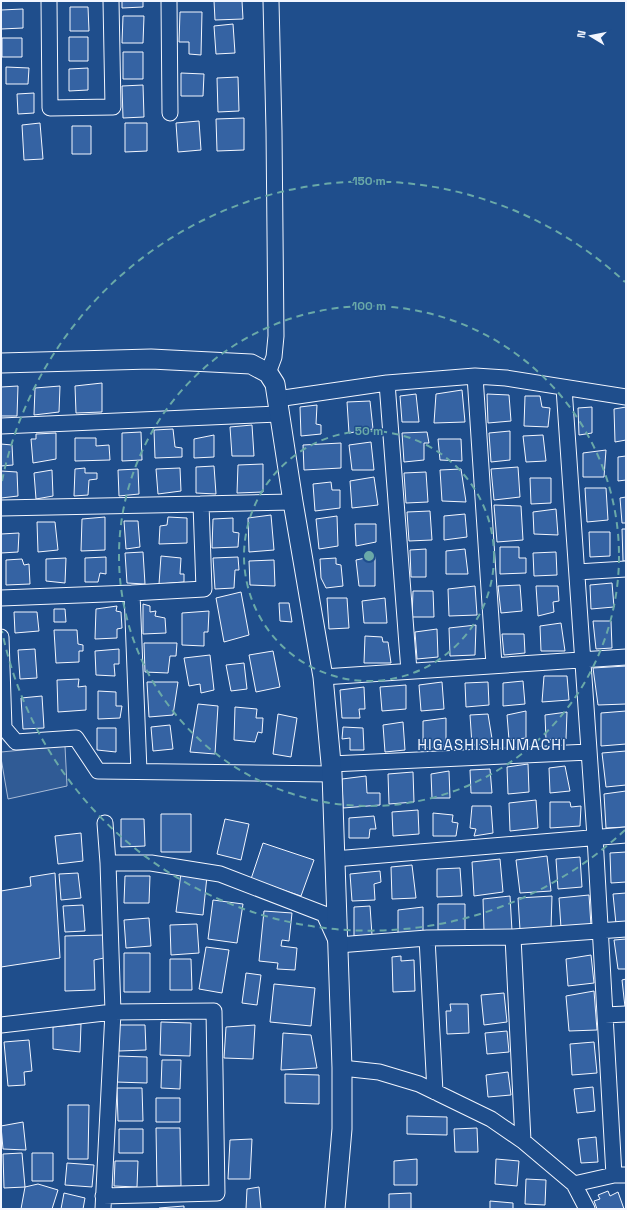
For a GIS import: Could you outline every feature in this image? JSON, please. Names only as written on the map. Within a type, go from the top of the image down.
[{"type":"street","points":[[49,1],[50,108],[113,107],[111,1]]},
{"type":"street","points":[[169,1],[170,114]]},
{"type":"street","points":[[268,373],[274,357],[276,336],[271,1]]},
{"type":"street","points":[[1,363],[151,359],[252,364],[268,373],[275,384],[293,502],[323,677],[331,769],[342,1068],[342,1129],[335,1209]]},
{"type":"street","points":[[1,426],[278,406],[387,383],[475,376],[506,378],[626,397]]},
{"type":"street","points":[[475,376],[494,666]]},
{"type":"street","points":[[387,383],[409,671]]},
{"type":"street","points":[[564,388],[595,837],[605,1015],[620,1175],[574,1184]]},
{"type":"street","points":[[1,508],[293,502]]},
{"type":"street","points":[[1,598],[204,589],[201,504]]},
{"type":"street","points":[[577,572],[626,569]]},
{"type":"street","points":[[132,593],[139,771]]},
{"type":"street","points":[[1,636],[4,728],[16,742],[76,738],[98,771],[331,769],[589,752]]},
{"type":"street","points":[[323,677],[626,656]]},
{"type":"street","points":[[1,1025],[113,1012],[214,1011],[217,1193],[103,1202],[113,1012],[108,863],[105,823]]},
{"type":"street","points":[[334,859],[626,835]]},
{"type":"street","points":[[108,863],[151,863],[220,874],[324,914],[338,945]]},
{"type":"street","points":[[338,945],[427,938],[514,936],[626,929]]},
{"type":"street","points":[[514,936],[523,1141]]},
{"type":"street","points":[[427,938],[435,1092]]},
{"type":"street","points":[[605,1015],[626,1014]]},
{"type":"street","points":[[342,1068],[379,1072],[419,1084],[491,1119],[523,1141],[574,1184],[587,1209]]},
{"type":"shaded area","points":[[65,746],[67,786],[8,799],[1,752]]},
{"type":"building","points":[[122,1],[143,1],[143,7],[122,8]]},
{"type":"building","points":[[214,1],[242,1],[243,19],[215,20]]},
{"type":"building","points":[[70,7],[88,7],[89,31],[70,31]]},
{"type":"building","points":[[23,9],[23,28],[1,29],[1,10]]},
{"type":"building","points":[[180,12],[202,12],[201,55],[189,54],[189,42],[179,42]]},
{"type":"building","points":[[123,16],[144,16],[143,43],[122,43]]},
{"type":"building","points":[[233,24],[235,53],[216,54],[214,26]]},
{"type":"building","points":[[69,37],[88,37],[88,61],[69,61]]},
{"type":"building","points":[[2,38],[22,38],[22,57],[2,57]]},
{"type":"building","points":[[123,52],[143,52],[143,79],[123,79]]},
{"type":"building","points":[[6,67],[29,68],[28,84],[6,84]]},
{"type":"building","points":[[88,68],[88,90],[69,91],[69,69]]},
{"type":"building","points":[[181,73],[204,74],[203,96],[181,96]]},
{"type":"building","points":[[238,77],[239,111],[218,112],[217,78]]},
{"type":"building","points":[[143,85],[144,117],[123,118],[122,86]]},
{"type":"building","points":[[34,93],[34,113],[18,114],[17,94]]},
{"type":"building","points":[[244,118],[244,150],[217,151],[216,119]]},
{"type":"building","points":[[199,121],[201,150],[178,152],[176,123]]},
{"type":"building","points":[[40,123],[43,159],[24,160],[22,125]]},
{"type":"building","points":[[125,123],[147,123],[147,151],[125,152]]},
{"type":"building","points":[[72,126],[91,126],[91,154],[72,154]]},
{"type":"building","points":[[102,383],[102,412],[76,413],[75,386]]},
{"type":"building","points":[[18,386],[17,416],[1,416],[1,387]]},
{"type":"building","points":[[60,386],[59,412],[34,415],[35,388]]},
{"type":"building","points":[[462,390],[465,422],[434,423],[436,394]]},
{"type":"building","points":[[416,394],[419,422],[402,422],[400,396]]},
{"type":"building","points":[[487,394],[509,395],[511,421],[488,423]]},
{"type":"building","points":[[525,396],[540,396],[542,407],[550,408],[548,427],[524,426]]},
{"type":"building","points":[[370,401],[373,429],[349,433],[347,402]]},
{"type":"building","points":[[317,405],[316,424],[321,425],[321,434],[301,436],[300,407]]},
{"type":"building","points":[[592,407],[592,433],[579,435],[578,408]]},
{"type":"building","points":[[626,407],[626,440],[615,442],[614,409]]},
{"type":"building","points":[[252,425],[254,456],[232,456],[230,427]]},
{"type":"building","points":[[173,429],[175,447],[182,448],[182,457],[155,458],[154,430]]},
{"type":"building","points":[[510,431],[510,460],[491,462],[489,433]]},
{"type":"building","points":[[141,432],[142,460],[122,461],[122,433]]},
{"type":"building","points":[[427,432],[429,443],[424,443],[424,460],[404,462],[402,433]]},
{"type":"building","points":[[56,433],[56,459],[33,463],[31,439],[36,439],[36,434]]},
{"type":"building","points":[[214,435],[214,457],[194,458],[194,439]]},
{"type":"building","points":[[543,435],[546,461],[526,462],[523,436]]},
{"type":"building","points":[[75,438],[96,438],[96,446],[109,445],[110,460],[75,461]]},
{"type":"building","points":[[438,439],[461,439],[462,461],[440,460]]},
{"type":"building","points":[[371,442],[374,470],[352,470],[349,445]]},
{"type":"building","points":[[341,443],[341,468],[304,470],[303,445]]},
{"type":"building","points":[[1,444],[12,445],[13,465],[1,466]]},
{"type":"building","points":[[606,450],[604,477],[583,477],[583,453]]},
{"type":"building","points":[[626,456],[626,480],[618,481],[618,457]]},
{"type":"building","points":[[263,464],[263,492],[237,493],[238,465]]},
{"type":"building","points":[[214,466],[216,494],[196,493],[196,467]]},
{"type":"building","points":[[518,467],[520,497],[494,500],[491,469]]},
{"type":"building","points":[[85,468],[85,473],[97,473],[97,479],[89,480],[88,495],[74,496],[75,469]]},
{"type":"building","points":[[180,468],[181,491],[158,494],[156,469]]},
{"type":"building","points":[[138,469],[139,494],[119,496],[118,470]]},
{"type":"building","points":[[461,469],[466,502],[442,501],[440,470]]},
{"type":"building","points":[[52,470],[53,496],[36,499],[34,473]]},
{"type":"building","points":[[1,471],[17,472],[18,496],[1,498]]},
{"type":"building","points":[[426,472],[428,502],[406,503],[404,473]]},
{"type":"building","points":[[374,477],[378,505],[352,508],[350,481]]},
{"type":"building","points":[[530,478],[551,478],[551,503],[531,504]]},
{"type":"building","points":[[331,482],[332,490],[340,490],[340,508],[315,511],[313,484]]},
{"type":"building","points":[[585,488],[606,488],[608,520],[587,522]]},
{"type":"building","points":[[626,497],[626,523],[622,523],[620,498]]},
{"type":"building","points":[[494,505],[521,506],[523,540],[497,542]]},
{"type":"building","points":[[556,509],[558,535],[534,534],[533,512]]},
{"type":"building","points":[[430,511],[432,540],[409,541],[407,512]]},
{"type":"building","points":[[465,514],[467,537],[444,540],[444,516]]},
{"type":"building","points":[[271,515],[274,550],[249,552],[248,518]]},
{"type":"building","points":[[337,516],[338,546],[319,549],[316,519]]},
{"type":"building","points":[[105,517],[105,550],[81,551],[82,519]]},
{"type":"building","points":[[168,517],[187,518],[187,543],[159,544],[160,526],[167,525]]},
{"type":"building","points":[[233,518],[233,532],[239,533],[238,547],[212,548],[213,519]]},
{"type":"building","points":[[124,521],[138,521],[140,547],[126,549]]},
{"type":"building","points":[[37,522],[55,522],[58,550],[38,552]]},
{"type":"building","points":[[355,524],[376,524],[376,542],[356,546]]},
{"type":"building","points":[[622,529],[626,529],[626,561],[623,561]]},
{"type":"building","points":[[589,532],[610,532],[610,556],[590,557]]},
{"type":"building","points":[[19,533],[18,552],[1,553],[1,534]]},
{"type":"building","points":[[500,547],[519,547],[519,558],[526,558],[526,573],[500,574]]},
{"type":"building","points":[[426,549],[426,577],[411,577],[410,550]]},
{"type":"building","points":[[465,549],[468,574],[446,574],[446,551]]},
{"type":"building","points":[[143,552],[145,584],[127,583],[125,553]]},
{"type":"building","points":[[556,552],[557,575],[534,576],[533,553]]},
{"type":"building","points":[[161,556],[181,558],[180,574],[184,574],[184,582],[159,584]]},
{"type":"building","points":[[375,556],[375,586],[359,586],[356,560]]},
{"type":"building","points":[[106,557],[106,574],[100,573],[98,582],[85,582],[85,558]]},
{"type":"building","points":[[238,557],[239,570],[235,570],[234,588],[215,589],[213,558]]},
{"type":"building","points":[[66,558],[65,583],[46,581],[46,559]]},
{"type":"building","points":[[336,558],[336,564],[341,565],[343,586],[326,588],[321,578],[320,559]]},
{"type":"building","points":[[22,559],[24,565],[29,564],[30,584],[6,585],[6,560]]},
{"type":"building","points":[[274,560],[275,586],[250,585],[249,561]]},
{"type":"building","points":[[612,583],[614,607],[591,609],[590,585]]},
{"type":"building","points":[[520,585],[522,611],[501,613],[498,586]]},
{"type":"building","points":[[475,586],[477,615],[449,616],[448,589]]},
{"type":"building","points":[[536,586],[558,586],[559,601],[553,602],[554,612],[538,616]]},
{"type":"building","points":[[413,591],[433,591],[434,617],[412,617]]},
{"type":"building","points":[[241,592],[249,635],[224,642],[216,598]]},
{"type":"building","points":[[327,598],[347,598],[349,628],[329,629]]},
{"type":"building","points":[[385,598],[387,623],[364,623],[362,601]]},
{"type":"building","points":[[279,603],[289,603],[292,622],[280,621]]},
{"type":"building","points":[[143,604],[150,606],[150,612],[156,611],[155,616],[165,618],[166,633],[143,634]]},
{"type":"building","points":[[117,606],[116,611],[121,612],[122,628],[117,629],[117,638],[95,639],[96,609]]},
{"type":"building","points":[[54,609],[65,609],[66,622],[54,622]]},
{"type":"building","points":[[209,611],[208,632],[204,632],[204,646],[182,645],[182,613]]},
{"type":"building","points":[[14,612],[37,612],[39,631],[15,633]]},
{"type":"building","points":[[593,621],[611,621],[612,648],[596,649]]},
{"type":"building","points":[[561,623],[565,651],[541,651],[540,626]]},
{"type":"building","points":[[476,625],[475,655],[450,656],[449,628]]},
{"type":"building","points":[[437,629],[438,657],[417,659],[415,632]]},
{"type":"building","points":[[54,630],[77,630],[78,644],[83,645],[83,651],[79,651],[79,662],[56,663]]},
{"type":"building","points":[[502,634],[524,634],[525,653],[504,655]]},
{"type":"building","points":[[365,636],[382,637],[383,642],[388,642],[391,663],[364,663]]},
{"type":"building","points":[[144,643],[177,643],[176,656],[170,656],[168,673],[145,672]]},
{"type":"building","points":[[35,649],[37,678],[20,679],[18,650]]},
{"type":"building","points":[[119,649],[119,664],[114,664],[115,676],[96,675],[95,651]]},
{"type":"building","points":[[273,651],[280,687],[256,692],[249,655]]},
{"type":"building","points":[[210,655],[214,690],[201,693],[200,684],[189,686],[184,658]]},
{"type":"building","points":[[244,663],[247,689],[231,691],[226,665]]},
{"type":"building","points":[[626,666],[626,704],[598,705],[593,668]]},
{"type":"building","points":[[544,676],[567,676],[569,700],[542,702]]},
{"type":"building","points":[[79,679],[78,687],[86,686],[86,710],[58,712],[57,680]]},
{"type":"building","points":[[523,681],[525,704],[503,706],[503,683]]},
{"type":"building","points":[[147,682],[178,682],[173,715],[149,717]]},
{"type":"building","points":[[442,682],[444,709],[421,711],[419,685]]},
{"type":"building","points":[[488,682],[489,705],[466,707],[465,683]]},
{"type":"building","points":[[406,685],[406,709],[382,711],[380,687]]},
{"type":"building","points":[[364,687],[365,709],[359,709],[360,718],[342,718],[340,690]]},
{"type":"building","points":[[98,691],[116,692],[116,706],[122,706],[120,718],[98,719]]},
{"type":"building","points":[[42,696],[44,728],[23,729],[21,698]]},
{"type":"building","points":[[198,704],[218,706],[215,754],[190,752]]},
{"type":"building","points":[[235,707],[257,709],[256,718],[263,718],[262,733],[258,732],[255,742],[234,740]]},
{"type":"building","points":[[526,711],[526,738],[509,740],[507,715]]},
{"type":"building","points":[[626,711],[626,744],[601,746],[601,713]]},
{"type":"building","points":[[567,712],[566,739],[546,740],[545,715]]},
{"type":"building","points":[[278,714],[297,718],[291,757],[273,754]]},
{"type":"building","points":[[488,714],[493,745],[472,745],[470,715]]},
{"type":"building","points":[[446,718],[446,746],[423,748],[423,721]]},
{"type":"building","points":[[403,722],[405,750],[385,752],[383,725]]},
{"type":"building","points":[[170,725],[173,749],[153,751],[151,727]]},
{"type":"building","points":[[343,727],[363,728],[364,750],[350,750],[350,738],[342,739]]},
{"type":"building","points":[[97,728],[116,728],[116,752],[97,750]]},
{"type":"building","points":[[626,751],[626,785],[606,787],[602,753]]},
{"type":"building","points":[[528,764],[529,792],[508,794],[507,767]]},
{"type":"building","points":[[565,766],[570,791],[550,793],[549,768]]},
{"type":"building","points":[[490,769],[492,793],[471,793],[470,770]]},
{"type":"building","points":[[449,771],[450,798],[432,798],[431,774]]},
{"type":"building","points":[[413,772],[414,802],[389,804],[388,774]]},
{"type":"building","points":[[366,776],[367,793],[380,793],[380,805],[343,808],[342,779]]},
{"type":"building","points":[[626,791],[626,827],[606,828],[604,794]]},
{"type":"building","points":[[536,800],[538,828],[510,831],[509,803]]},
{"type":"building","points":[[550,802],[570,802],[571,807],[581,806],[580,826],[550,828]]},
{"type":"building","points":[[472,806],[491,806],[493,833],[474,836],[476,829],[470,828]]},
{"type":"building","points":[[418,810],[419,834],[393,836],[392,812]]},
{"type":"building","points":[[433,813],[453,815],[452,822],[458,823],[456,836],[433,836]]},
{"type":"building","points":[[161,814],[191,814],[191,852],[161,852]]},
{"type":"building","points":[[374,816],[376,829],[370,829],[369,838],[349,838],[349,818]]},
{"type":"building","points":[[121,819],[144,819],[145,846],[121,847]]},
{"type":"building","points":[[225,819],[249,824],[241,860],[217,854]]},
{"type":"building","points":[[81,833],[83,861],[58,864],[55,836]]},
{"type":"building","points":[[263,843],[314,860],[301,896],[251,879]]},
{"type":"building","points":[[626,852],[626,882],[611,883],[610,853]]},
{"type":"building","points":[[547,856],[551,891],[520,893],[516,860]]},
{"type":"building","points":[[580,857],[582,887],[558,889],[556,859]]},
{"type":"building","points":[[500,859],[503,892],[474,896],[472,862]]},
{"type":"building","points":[[412,865],[416,898],[392,899],[391,867]]},
{"type":"building","points":[[460,868],[462,896],[437,897],[437,869]]},
{"type":"building","points":[[380,871],[381,882],[374,884],[375,900],[352,901],[350,874]]},
{"type":"building","points":[[55,873],[60,958],[1,967],[1,891],[31,886],[30,877]]},
{"type":"building","points":[[78,873],[81,898],[61,900],[59,874]]},
{"type":"building","points":[[181,873],[207,876],[203,915],[176,912]]},
{"type":"building","points":[[125,876],[150,876],[149,903],[124,903]]},
{"type":"building","points":[[626,893],[626,922],[616,924],[613,894]]},
{"type":"building","points":[[589,895],[591,926],[561,928],[559,898]]},
{"type":"building","points":[[510,896],[512,931],[484,931],[483,899]]},
{"type":"building","points":[[552,896],[551,929],[520,930],[518,898]]},
{"type":"building","points":[[213,900],[243,904],[237,943],[208,939]]},
{"type":"building","points":[[438,904],[465,904],[465,930],[438,930]]},
{"type":"building","points":[[83,905],[85,931],[65,932],[63,906]]},
{"type":"building","points":[[370,906],[372,935],[354,936],[354,907]]},
{"type":"building","points":[[423,907],[423,933],[398,934],[398,910]]},
{"type":"building","points":[[264,911],[292,913],[289,941],[282,940],[281,946],[297,948],[295,970],[277,969],[278,963],[259,961]]},
{"type":"building","points":[[149,918],[151,946],[126,948],[124,920]]},
{"type":"building","points":[[197,924],[199,953],[171,955],[170,925]]},
{"type":"building","points":[[104,935],[104,958],[94,960],[95,990],[65,991],[65,936]]},
{"type":"building","points":[[626,939],[626,969],[618,969],[614,940]]},
{"type":"building","points":[[206,947],[229,950],[222,993],[199,989]]},
{"type":"building","points":[[124,953],[150,953],[150,992],[124,992]]},
{"type":"building","points":[[591,955],[594,983],[568,986],[566,959]]},
{"type":"building","points":[[401,956],[401,961],[414,960],[415,991],[393,992],[392,957]]},
{"type":"building","points":[[170,959],[191,959],[192,990],[170,990]]},
{"type":"building","points":[[246,973],[261,975],[257,1005],[242,1003]]},
{"type":"building","points":[[626,979],[626,1007],[625,1007],[622,980]]},
{"type":"building","points":[[274,984],[315,988],[311,1026],[270,1022]]},
{"type":"building","points":[[594,991],[597,1030],[569,1031],[566,996]]},
{"type":"building","points":[[504,993],[507,1022],[484,1025],[481,995]]},
{"type":"building","points":[[450,1004],[468,1004],[469,1033],[447,1034],[446,1011],[451,1011]]},
{"type":"building","points":[[161,1022],[191,1023],[190,1056],[160,1055]]},
{"type":"building","points":[[81,1024],[80,1052],[53,1049],[53,1027]]},
{"type":"building","points":[[119,1025],[145,1025],[146,1050],[119,1051]]},
{"type":"building","points":[[255,1025],[253,1059],[224,1058],[226,1027]]},
{"type":"building","points":[[507,1031],[509,1052],[487,1054],[485,1033]]},
{"type":"building","points":[[283,1033],[311,1035],[317,1068],[281,1070]]},
{"type":"building","points":[[29,1040],[32,1071],[24,1072],[25,1085],[8,1086],[4,1042]]},
{"type":"building","points":[[594,1042],[597,1073],[572,1075],[570,1044]]},
{"type":"building","points":[[117,1056],[147,1057],[147,1083],[116,1082]]},
{"type":"building","points":[[162,1060],[181,1060],[180,1089],[161,1088]]},
{"type":"building","points":[[508,1072],[511,1095],[488,1097],[486,1075]]},
{"type":"building","points":[[285,1074],[319,1075],[319,1104],[285,1103]]},
{"type":"building","points":[[593,1087],[595,1111],[577,1113],[574,1089]]},
{"type":"building","points":[[117,1088],[142,1088],[143,1121],[118,1121]]},
{"type":"building","points":[[156,1098],[180,1098],[180,1122],[156,1122]]},
{"type":"building","points":[[68,1105],[89,1105],[88,1159],[68,1159]]},
{"type":"building","points":[[407,1116],[447,1117],[447,1135],[407,1134]]},
{"type":"building","points":[[23,1122],[26,1150],[3,1149],[1,1126]]},
{"type":"building","points":[[156,1128],[180,1128],[181,1186],[157,1186]]},
{"type":"building","points":[[477,1128],[478,1152],[455,1152],[454,1129]]},
{"type":"building","points":[[119,1129],[143,1129],[143,1153],[119,1153]]},
{"type":"building","points":[[596,1137],[598,1162],[581,1163],[578,1139]]},
{"type":"building","points":[[252,1139],[250,1179],[228,1179],[230,1140]]},
{"type":"building","points":[[22,1153],[25,1187],[4,1188],[3,1154]]},
{"type":"building","points":[[32,1153],[53,1153],[53,1181],[32,1181]]},
{"type":"building","points":[[417,1159],[417,1185],[394,1185],[394,1161]]},
{"type":"building","points":[[496,1159],[519,1161],[517,1186],[495,1184]]},
{"type":"building","points":[[115,1161],[138,1161],[137,1187],[114,1186]]},
{"type":"building","points":[[67,1163],[94,1165],[92,1187],[65,1185]]},
{"type":"building","points":[[526,1179],[546,1180],[545,1205],[525,1204]]},
{"type":"building","points":[[38,1184],[58,1190],[52,1209],[21,1209],[25,1187]]},
{"type":"building","points":[[259,1187],[261,1209],[246,1209],[247,1189]]},
{"type":"building","points":[[608,1191],[610,1196],[618,1192],[624,1209],[597,1209],[594,1201],[600,1199],[598,1195]]},
{"type":"building","points":[[64,1193],[85,1198],[83,1209],[61,1209]]},
{"type":"building","points":[[411,1193],[411,1209],[389,1209],[389,1194]]},
{"type":"building","points":[[490,1201],[513,1203],[513,1209],[490,1209]]},
{"type":"building","points":[[184,1206],[184,1209],[159,1209],[159,1208]]},
{"type":"district","name":"HIGASHISHINMACHI","points":[[492,744]]}]
